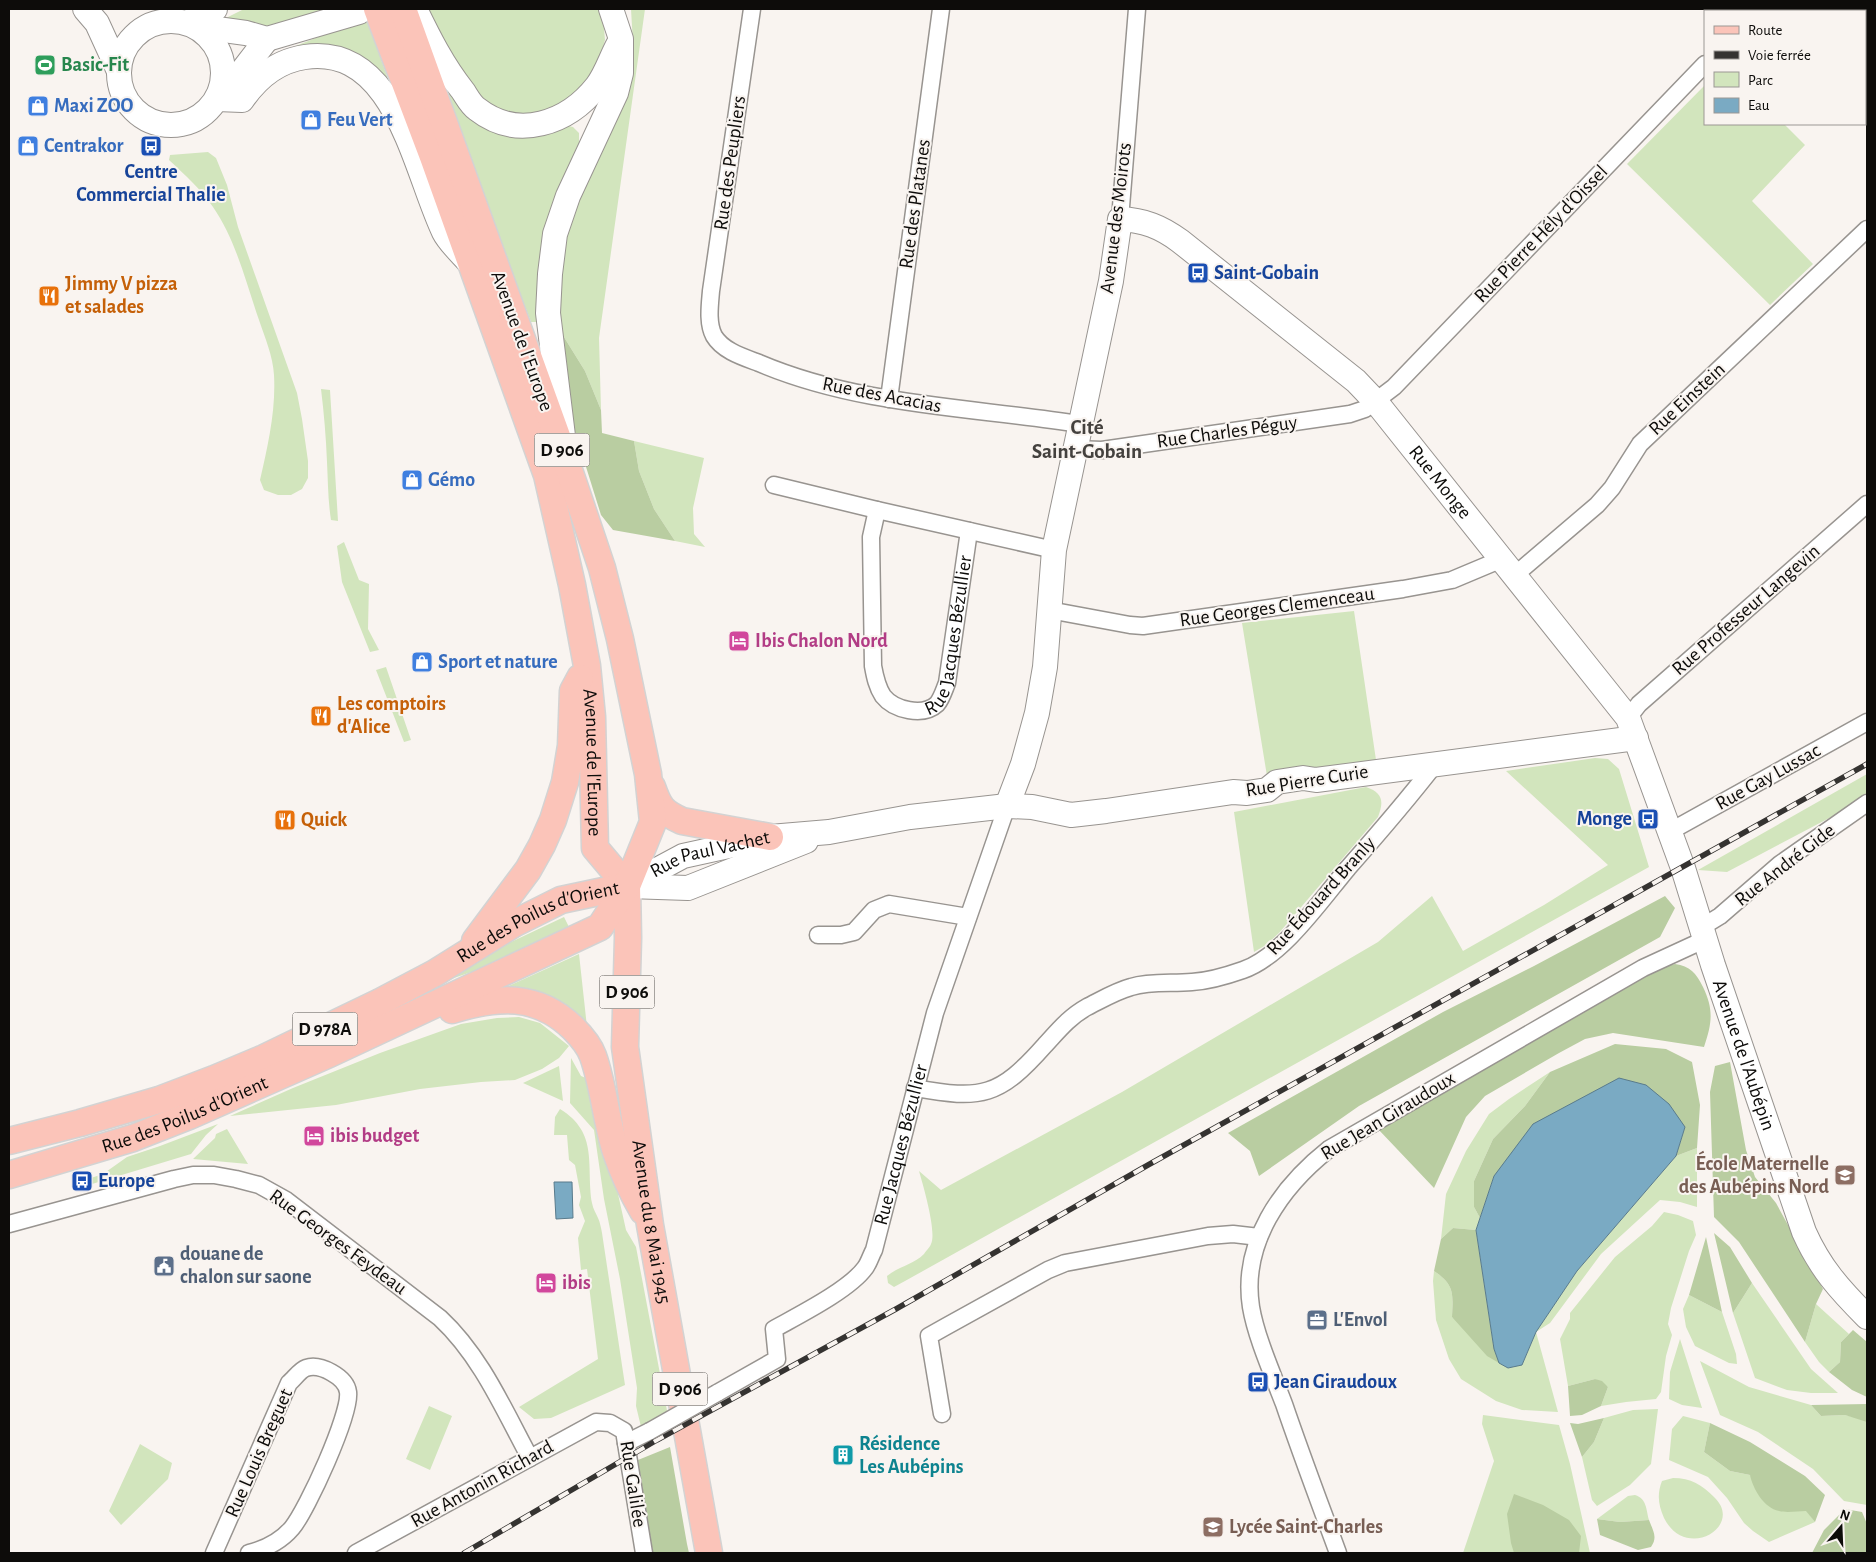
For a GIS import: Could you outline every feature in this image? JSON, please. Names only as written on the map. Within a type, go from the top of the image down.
[{"type":"main road","name":"Avenue de l'Europe","points":[[395,15],[567,464],[602,568],[620,639],[648,774],[653,822],[627,886],[595,848],[592,717],[587,666],[572,585],[547,475],[473,268],[395,15]]},
{"type":"main road","points":[[465,953],[528,870],[553,820],[565,782],[571,746],[573,691],[587,666]]},
{"type":"main road","points":[[648,774],[658,804],[670,816],[682,821],[770,837]]},
{"type":"main road","name":"Rue des Poilus d'Orient","points":[[9,1141],[159,1100],[214,1079],[264,1058],[380,1002],[435,973],[516,923],[561,900],[627,886]]},
{"type":"main road","name":"Rue des Poilus d'Orient","points":[[9,1175],[133,1138],[255,1088],[386,1028],[600,927],[627,886]]},
{"type":"main road","name":"Avenue du 8 Mai 1945","points":[[627,886],[628,938],[625,1047],[650,1225],[709,1553]]},
{"type":"main road","points":[[386,1028],[423,1019],[479,1001],[512,999],[535,1004],[556,1014],[582,1036],[592,1054],[615,1151],[627,1183],[650,1225]]},
{"type":"street","points":[[85,9],[97,23],[118,69],[121,90],[126,101],[145,119],[159,124],[173,125],[188,122],[199,117],[209,109],[218,95],[243,70],[266,39]]},
{"type":"street","points":[[118,69],[121,55],[128,42],[138,31],[151,24],[175,20],[215,9]]},
{"type":"street","points":[[175,20],[246,33],[266,39],[395,15],[430,42],[448,73],[476,109],[496,120],[516,125],[535,125],[554,121],[587,99],[599,84],[621,39],[611,9]]},
{"type":"street","points":[[567,464],[548,313],[550,274],[555,234],[568,196],[616,94],[621,73],[623,9]]},
{"type":"street","name":"Rue des Peupliers","points":[[710,318],[711,290],[752,9]]},
{"type":"street","name":"Rue des Platanes","points":[[890,399],[941,9]]},
{"type":"street","name":"Avenue des Moirots","points":[[1080,424],[1111,281],[1120,218],[1137,9]]},
{"type":"street","points":[[175,20],[205,33],[214,43],[220,54],[223,67],[223,79],[218,95]]},
{"type":"street","points":[[218,95],[242,100],[250,88],[264,74],[279,64],[295,58],[327,56],[357,68],[371,79],[387,97],[399,118],[445,234],[473,268]]},
{"type":"street","name":"Rue Pierre Hély d'Oissel","points":[[1376,402],[1394,387],[1704,65]]},
{"type":"street","name":"Rue Monge","points":[[1120,218],[1137,219],[1154,225],[1180,241],[1356,380],[1376,402],[1509,567],[1632,728],[1669,832]]},
{"type":"street","name":"Rue Einstein","points":[[1509,567],[1596,505],[1612,488],[1640,444],[1867,229]]},
{"type":"street","name":"Rue des Acacias","points":[[710,318],[714,335],[723,346],[740,356],[806,380],[915,404],[1080,424]]},
{"type":"street","name":"Rue Charles Péguy","points":[[1074,449],[1102,450],[1350,414],[1365,409],[1376,402]]},
{"type":"street","name":"Rue Jacques Bézullier","points":[[626,1443],[777,1359],[774,1329],[820,1303],[850,1282],[865,1268],[874,1250],[935,1013],[1023,764],[1038,712],[1046,667],[1054,550],[1080,424]]},
{"type":"street","name":"Rue Jacques Bézullier","points":[[774,485],[1054,550]]},
{"type":"street","name":"Rue Professeur Langevin","points":[[1632,728],[1639,704],[1867,504]]},
{"type":"street","name":"Rue Jacques Bézullier","points":[[877,510],[871,538],[873,666],[878,686],[888,702],[910,711],[929,709],[942,698],[969,531]]},
{"type":"street","name":"Rue Georges Clemenceau","points":[[1049,610],[1143,626],[1403,589],[1509,567]]},
{"type":"street","name":"Rue Gay Lussac","points":[[1669,832],[1867,722]]},
{"type":"street","name":"Rue Pierre Curie","points":[[1007,806],[1032,807],[1070,815],[1106,811],[1233,792],[1247,793],[1267,790],[1277,782],[1303,778],[1316,780],[1544,749],[1567,748],[1632,728]]},
{"type":"street","name":"Rue Édouard Branly","points":[[916,1088],[960,1095],[978,1094],[993,1089],[1012,1080],[1046,1045],[1062,1025],[1084,1008],[1108,996],[1132,986],[1192,982],[1223,977],[1246,969],[1269,956],[1314,909],[1436,763]]},
{"type":"street","name":"Rue André Gide","points":[[1704,933],[1720,916],[1780,864],[1867,803]]},
{"type":"street","name":"Rue Paul Vachet","points":[[627,886],[683,856],[770,837],[828,832],[910,817],[1007,806]]},
{"type":"street","name":"Rue Paul Vachet","points":[[627,886],[688,888],[828,832]]},
{"type":"street","name":"Avenue de l'Aubépin","points":[[1669,832],[1804,1232],[1814,1255],[1828,1276],[1867,1318]]},
{"type":"street","points":[[818,935],[841,935],[854,932],[874,910],[889,904],[968,917]]},
{"type":"street","name":"Rue Jean Giraudoux","points":[[1338,1553],[1262,1345],[1251,1308],[1249,1284],[1252,1261],[1259,1237],[1268,1218],[1292,1182],[1329,1149],[1704,933]]},
{"type":"street","name":"Rue Georges Feydeau","points":[[9,1224],[133,1190],[193,1176],[221,1176],[259,1185],[286,1200],[316,1221],[454,1331],[482,1370],[530,1458]]},
{"type":"street","points":[[942,1414],[929,1336],[937,1331],[1064,1263],[1208,1236],[1233,1234],[1259,1237]]},
{"type":"street","name":"Rue Louis Breguet","points":[[214,1553],[289,1383],[304,1368],[314,1366],[330,1371],[348,1390],[347,1404],[340,1428],[310,1496],[292,1528],[279,1540],[250,1553]]},
{"type":"street","name":"Rue Antonin Richard","points":[[356,1553],[596,1422],[610,1423]]},
{"type":"street","name":"Rue Galilée","points":[[610,1423],[624,1431],[644,1553]]},
{"type":"green space","points":[[244,9],[326,9],[279,24],[254,29],[224,19]]},
{"type":"green space","points":[[428,9],[600,9],[603,16],[605,40],[600,58],[579,96],[535,119],[497,110],[466,86]]},
{"type":"green space","points":[[631,9],[645,9],[599,338],[601,410],[585,371],[554,321],[560,245],[633,44]]},
{"type":"green space","points":[[366,18],[391,87],[278,53]]},
{"type":"green space","points":[[436,72],[461,101],[573,127],[579,133],[579,150],[539,322],[531,322]]},
{"type":"green space","points":[[1704,86],[1704,125],[1785,125],[1805,145],[1752,201],[1813,264],[1770,305],[1627,164]]},
{"type":"green space","points":[[208,152],[216,158],[227,185],[238,227],[297,393],[308,461],[308,478],[302,489],[291,495],[278,495],[264,490],[260,480],[273,415],[274,375],[268,347],[240,262],[228,233],[213,207],[198,188],[169,160],[170,155]]},
{"type":"green space","points":[[554,321],[585,371],[601,410],[602,433],[634,441],[639,471],[654,509],[675,541],[613,530],[601,515],[564,396]]},
{"type":"green space","points":[[321,389],[330,390],[338,521],[331,520],[330,513]]},
{"type":"green space","points":[[634,441],[704,458],[693,508],[694,534],[705,547],[675,541],[654,509],[639,471]]},
{"type":"green space","points":[[344,542],[359,580],[369,584],[368,629],[379,650],[370,652],[342,582],[337,546]]},
{"type":"green space","points":[[1354,611],[1376,760],[1267,776],[1242,623]]},
{"type":"green space","points":[[386,667],[411,740],[404,742],[376,670]]},
{"type":"green space","points":[[1595,758],[1608,759],[1619,769],[1649,867],[905,1281],[894,1287],[888,1283],[887,1276],[920,1258],[931,1244],[931,1219],[919,1171],[941,1190],[1122,1092],[1378,942],[1432,896],[1463,951],[1544,905],[1608,865],[1506,771]]},
{"type":"green space","points":[[1867,774],[1867,795],[1835,815],[1727,872],[1698,870]]},
{"type":"green space","points":[[1366,787],[1372,789],[1381,798],[1378,817],[1279,933],[1266,945],[1254,952],[1234,812]]},
{"type":"green space","points":[[1665,896],[1675,908],[1660,937],[1359,1106],[1259,1176],[1250,1151],[1228,1133],[1443,1012]]},
{"type":"green space","points":[[564,917],[569,927],[489,966],[451,979],[511,942]]},
{"type":"green space","points":[[579,954],[587,1027],[500,990]]},
{"type":"green space","points":[[1675,964],[1685,966],[1692,971],[1707,995],[1711,1017],[1704,1047],[1613,1033],[1585,1039],[1485,1096],[1466,1117],[1434,1188],[1378,1129],[1660,968]]},
{"type":"green space","points":[[519,1017],[540,1023],[569,1046],[559,1058],[542,1069],[515,1080],[420,1089],[336,1105],[230,1116],[380,1053],[461,1024],[497,1018]]},
{"type":"green space","points":[[1615,1044],[1666,1049],[1692,1062],[1700,1105],[1697,1148],[1676,1156],[1685,1127],[1494,1176],[1480,1218],[1474,1207],[1474,1181],[1493,1139],[1525,1106],[1550,1072]]},
{"type":"green space","points":[[571,1058],[581,1076],[593,1081],[626,1230],[636,1247],[668,1416],[642,1431],[636,1406],[637,1388],[620,1279],[604,1199],[594,1130],[570,1103]]},
{"type":"green space","points":[[1730,1062],[1746,1150],[1755,1177],[1776,1203],[1823,1289],[1816,1304],[1805,1342],[1739,1242],[1714,1217],[1710,1092],[1715,1066]]},
{"type":"green space","points":[[559,1066],[563,1101],[523,1083]]},
{"type":"green space","points":[[1550,1072],[1525,1106],[1493,1139],[1474,1181],[1474,1207],[1480,1218],[1476,1230],[1453,1228],[1441,1239],[1446,1194],[1466,1151],[1489,1114]]},
{"type":"green space","points":[[560,1109],[581,1128],[586,1139],[590,1163],[592,1203],[602,1233],[625,1385],[551,1418],[534,1419],[519,1407],[598,1359],[587,1269],[581,1270],[578,1238],[585,1221],[579,1205],[581,1197],[575,1165],[569,1160],[567,1135],[554,1135],[555,1117]]},
{"type":"green space","points":[[218,1124],[206,1135],[191,1154],[92,1184],[91,1178],[103,1174],[127,1157]]},
{"type":"green space","points":[[227,1129],[248,1164],[193,1159],[215,1138],[216,1134]]},
{"type":"green space","points":[[1697,1148],[1697,1207],[1680,1202],[1660,1200],[1601,1254],[1550,1323],[1536,1332],[1577,1271],[1676,1156]]},
{"type":"green space","points":[[1664,1212],[1693,1221],[1696,1235],[1671,1308],[1668,1324],[1672,1335],[1666,1356],[1661,1392],[1656,1399],[1601,1406],[1608,1387],[1595,1379],[1568,1386],[1560,1339],[1570,1319],[1570,1313],[1615,1257],[1652,1226]]},
{"type":"green space","points":[[1453,1228],[1476,1230],[1494,1349],[1499,1363],[1487,1356],[1452,1317],[1453,1302],[1451,1291],[1446,1281],[1434,1271],[1441,1239]]},
{"type":"green space","points":[[1714,1233],[1730,1247],[1752,1283],[1733,1313]]},
{"type":"green space","points":[[1706,1237],[1722,1312],[1689,1295]]},
{"type":"green space","points":[[1434,1271],[1446,1281],[1451,1291],[1453,1302],[1452,1317],[1522,1365],[1536,1332],[1558,1412],[1522,1410],[1496,1401],[1461,1379],[1449,1359],[1436,1320]]},
{"type":"green space","points":[[1752,1283],[1811,1369],[1838,1393],[1811,1393],[1787,1390],[1755,1378],[1733,1313]]},
{"type":"green space","points":[[1689,1295],[1722,1312],[1736,1354],[1737,1364],[1729,1363],[1695,1346],[1686,1327],[1683,1309]]},
{"type":"green space","points":[[1816,1304],[1849,1334],[1841,1342],[1840,1362],[1829,1372],[1819,1362],[1805,1342]]},
{"type":"green space","points":[[1853,1330],[1867,1342],[1867,1397],[1852,1390],[1829,1372],[1840,1362],[1841,1342]]},
{"type":"green space","points":[[1680,1339],[1702,1408],[1682,1405],[1669,1399],[1670,1372]]},
{"type":"green space","points":[[1700,1361],[1749,1387],[1811,1405],[1821,1416],[1845,1415],[1867,1420],[1867,1505],[1844,1501],[1813,1469],[1758,1432],[1720,1415]]},
{"type":"green space","points":[[1595,1379],[1602,1381],[1608,1387],[1601,1406],[1582,1415],[1570,1416],[1568,1386]]},
{"type":"green space","points":[[1867,1404],[1867,1422],[1845,1415],[1821,1416],[1811,1405]]},
{"type":"green space","points":[[429,1406],[452,1416],[430,1470],[406,1459]]},
{"type":"green space","points":[[1658,1409],[1651,1464],[1630,1485],[1597,1506],[1592,1500],[1582,1457],[1594,1442],[1604,1418],[1633,1410]]},
{"type":"green space","points":[[1483,1415],[1559,1425],[1570,1464],[1590,1553],[1463,1553],[1494,1461],[1482,1424]]},
{"type":"green space","points":[[1683,1416],[1710,1423],[1704,1452],[1730,1471],[1750,1475],[1779,1511],[1807,1511],[1815,1522],[1769,1542],[1753,1531],[1744,1523],[1727,1498],[1708,1477],[1669,1460],[1672,1429]]},
{"type":"green space","points":[[1604,1418],[1594,1442],[1582,1457],[1570,1423],[1578,1424]]},
{"type":"green space","points":[[1710,1423],[1750,1442],[1805,1476],[1825,1495],[1815,1522],[1806,1511],[1782,1512],[1769,1506],[1760,1497],[1750,1475],[1730,1471],[1704,1452]]},
{"type":"green space","points":[[140,1444],[172,1463],[168,1479],[121,1525],[109,1511]]},
{"type":"green space","points":[[670,1447],[689,1553],[653,1553],[638,1460]]},
{"type":"green space","points":[[1673,1478],[1691,1481],[1705,1489],[1722,1508],[1722,1519],[1718,1528],[1709,1535],[1698,1538],[1685,1537],[1674,1531],[1664,1518],[1659,1504],[1659,1490],[1662,1481]]},
{"type":"green space","points":[[1514,1494],[1543,1505],[1569,1520],[1581,1536],[1579,1553],[1514,1553],[1507,1514]]},
{"type":"green space","points":[[1635,1495],[1644,1502],[1649,1520],[1620,1522],[1597,1519],[1628,1496]]},
{"type":"green space","points":[[1845,1509],[1862,1512],[1867,1524],[1867,1553],[1812,1553],[1824,1530]]},
{"type":"green space","points":[[1597,1519],[1620,1522],[1649,1520],[1654,1534],[1653,1543],[1651,1547],[1638,1550],[1600,1535]]},
{"type":"water","points":[[1619,1078],[1646,1085],[1669,1104],[1685,1127],[1676,1156],[1577,1271],[1536,1332],[1522,1365],[1508,1368],[1499,1363],[1494,1349],[1476,1230],[1494,1176],[1533,1124]]},
{"type":"water","points":[[554,1182],[572,1182],[573,1218],[556,1219]]},
{"type":"railway","points":[[464,1553],[657,1440],[896,1309],[1148,1165],[1867,764]]},
{"type":"place","name":"Basic-Fit","points":[[45,65]]},
{"type":"place","name":"Maxi ZOO","points":[[38,106]]},
{"type":"place","name":"Feu Vert","points":[[311,120]]},
{"type":"place","name":"Centrakor","points":[[28,146]]},
{"type":"place","name":"Centre Commercial Thalie","points":[[151,146]]},
{"type":"place","name":"Saint-Gobain","points":[[1198,273]]},
{"type":"place","name":"Jimmy V pizza et salades","points":[[49,296]]},
{"type":"place","name":"Gémo","points":[[412,480]]},
{"type":"place","name":"Ibis Chalon Nord","points":[[739,641]]},
{"type":"place","name":"Sport et nature","points":[[422,662]]},
{"type":"place","name":"Les comptoirs d'Alice","points":[[321,716]]},
{"type":"place","name":"Monge","points":[[1648,819]]},
{"type":"place","name":"Quick","points":[[285,820]]},
{"type":"place","name":"ibis budget","points":[[314,1136]]},
{"type":"place","name":"École Maternelle des Aubépins Nord","points":[[1845,1175]]},
{"type":"place","name":"Europe","points":[[82,1181]]},
{"type":"place","name":"douane de chalon sur saone","points":[[164,1266]]},
{"type":"place","name":"ibis","points":[[546,1283]]},
{"type":"place","name":"L'Envol","points":[[1317,1320]]},
{"type":"place","name":"Jean Giraudoux","points":[[1258,1382]]},
{"type":"place","name":"Résidence Les Aubépins","points":[[843,1455]]},
{"type":"place","name":"Lycée Saint-Charles","points":[[1213,1527]]},
{"type":"district","name":"Cité Saint-Gobain","points":[[1087,439]]}]
